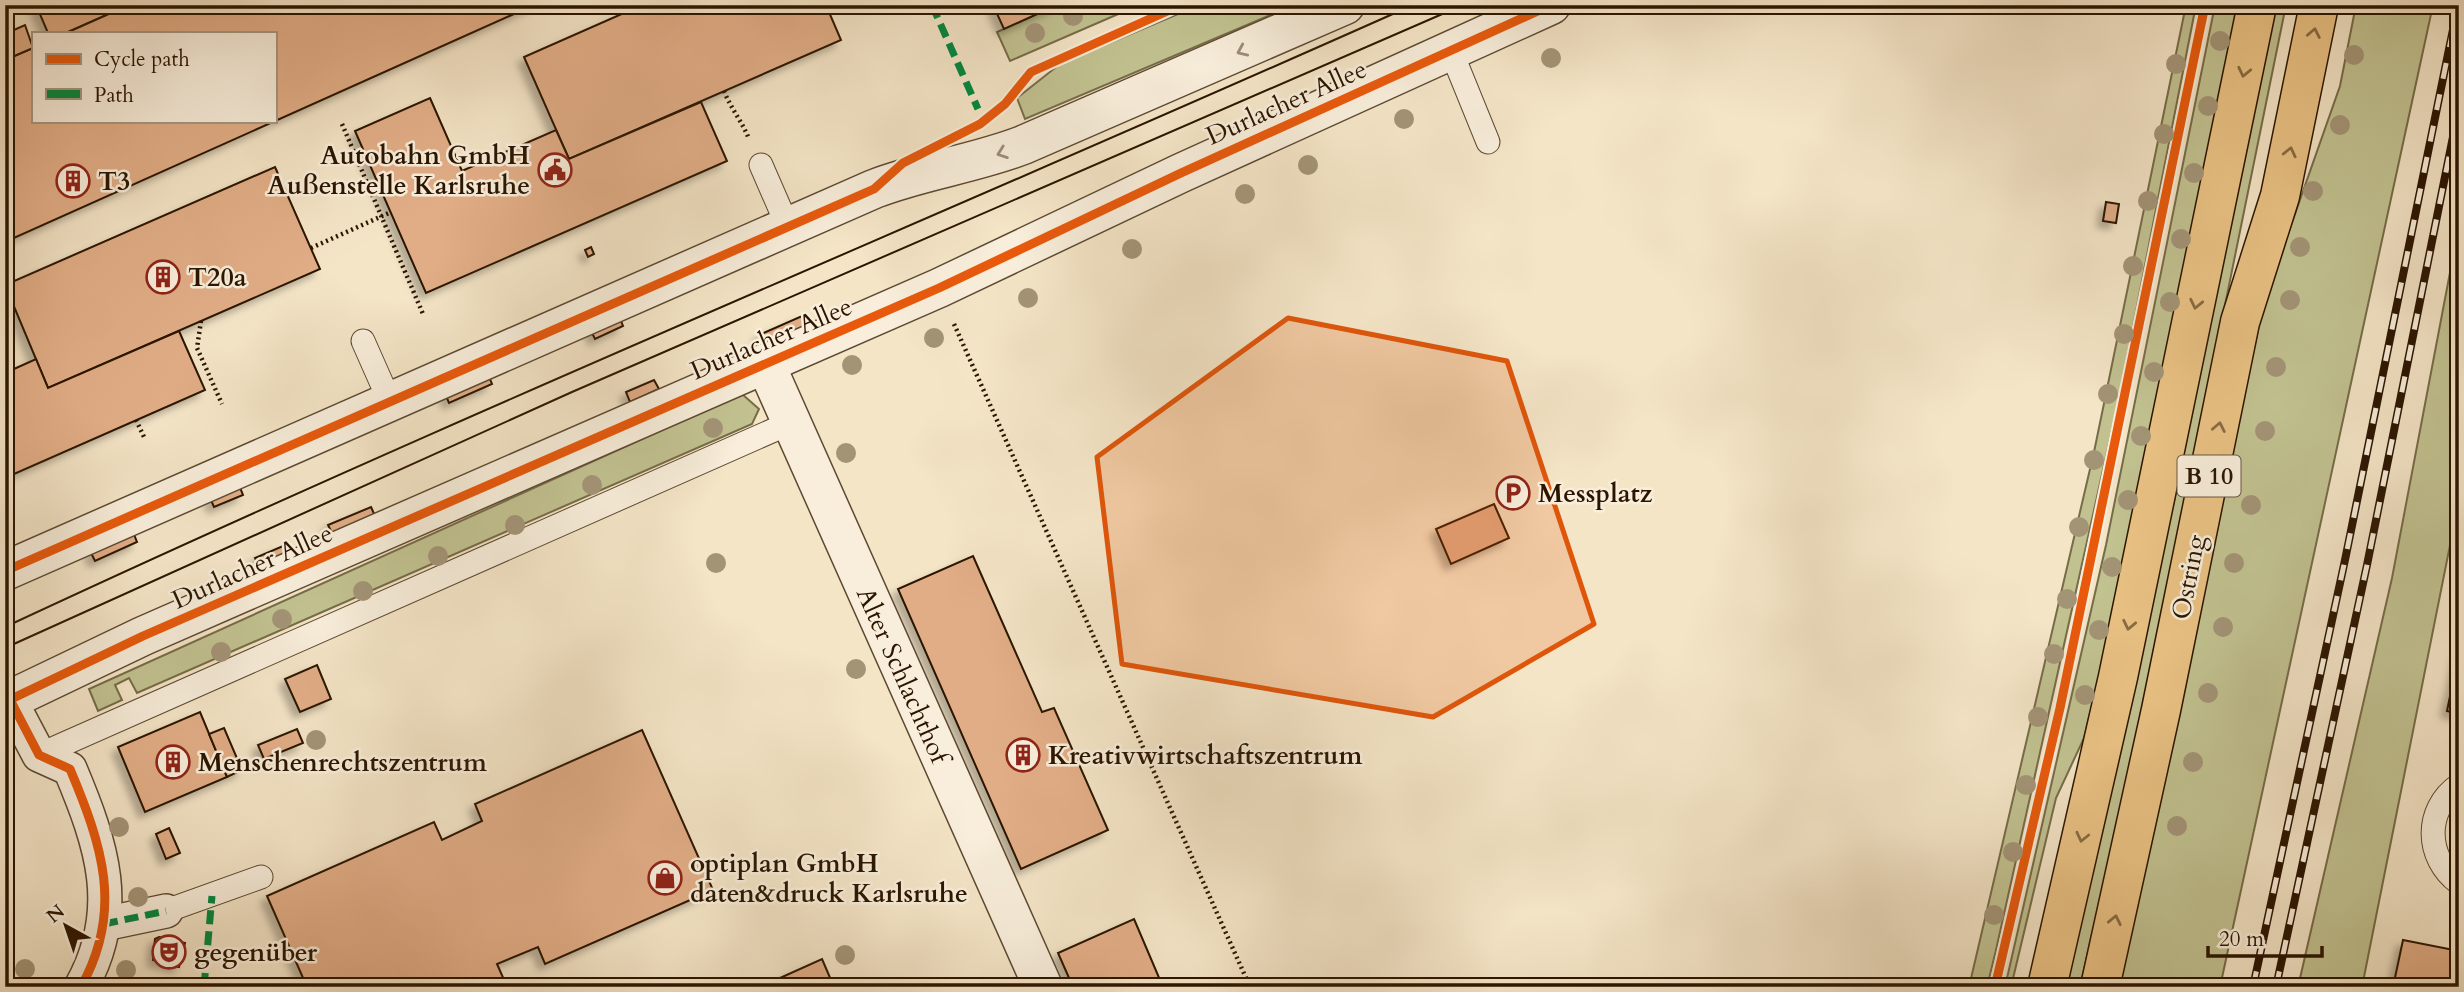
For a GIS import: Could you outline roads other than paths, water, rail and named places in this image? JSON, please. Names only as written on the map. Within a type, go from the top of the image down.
[{"type":"main road","name":"Ostring","points":[[2047,987],[2115,691],[2258,5]]},
{"type":"main road","name":"Ostring","points":[[2100,987],[2161,710],[2240,322],[2280,196],[2319,5]]},
{"type":"street","points":[[5,571],[788,227],[920,172],[983,160],[1023,145],[1345,5]]},
{"type":"street","name":"Durlacher Allee","points":[[8,701],[143,636],[939,288],[1181,173],[1551,5]]},
{"type":"street","name":"Alter Schlachthof","points":[[765,363],[1043,987]]},
{"type":"street","points":[[8,701],[39,755],[70,769],[91,818],[106,879],[104,924],[93,966],[81,987]]},
{"type":"street","points":[[104,924],[166,911]]},
{"type":"lane","points":[[1451,51],[1488,142]]},
{"type":"lane","points":[[761,165],[788,227]]},
{"type":"lane","points":[[363,341],[390,402]]},
{"type":"lane","points":[[39,755],[792,422]]},
{"type":"lane","points":[[2459,785],[2441,803],[2433,822],[2432,839],[2438,860],[2448,875],[2459,883]]},
{"type":"lane","points":[[166,911],[261,877]]},
{"type":"tram line","points":[[5,627],[531,390],[1413,5]]},
{"type":"tram line","points":[[5,648],[572,392],[1463,5]]},
{"type":"railway","points":[[2253,987],[2345,560],[2458,5]]},
{"type":"railway","points":[[2276,987],[2367,565],[2459,107]]},
{"type":"place","name":"Autobahn GmbH Außenstelle Karlsruhe","points":[[555,170]]},
{"type":"place","name":"T3","points":[[73,181]]},
{"type":"place","name":"T20a","points":[[163,277]]},
{"type":"place","name":"Messplatz","points":[[1513,493]]},
{"type":"place","name":"Kreativwirtschaftszentrum","points":[[1023,755]]},
{"type":"place","name":"Menschenrechtszentrum","points":[[173,762]]},
{"type":"place","name":"optiplan GmbH daten&druck Karlsruhe","points":[[665,878]]},
{"type":"place","name":"gegenüber","points":[[169,952]]}]
